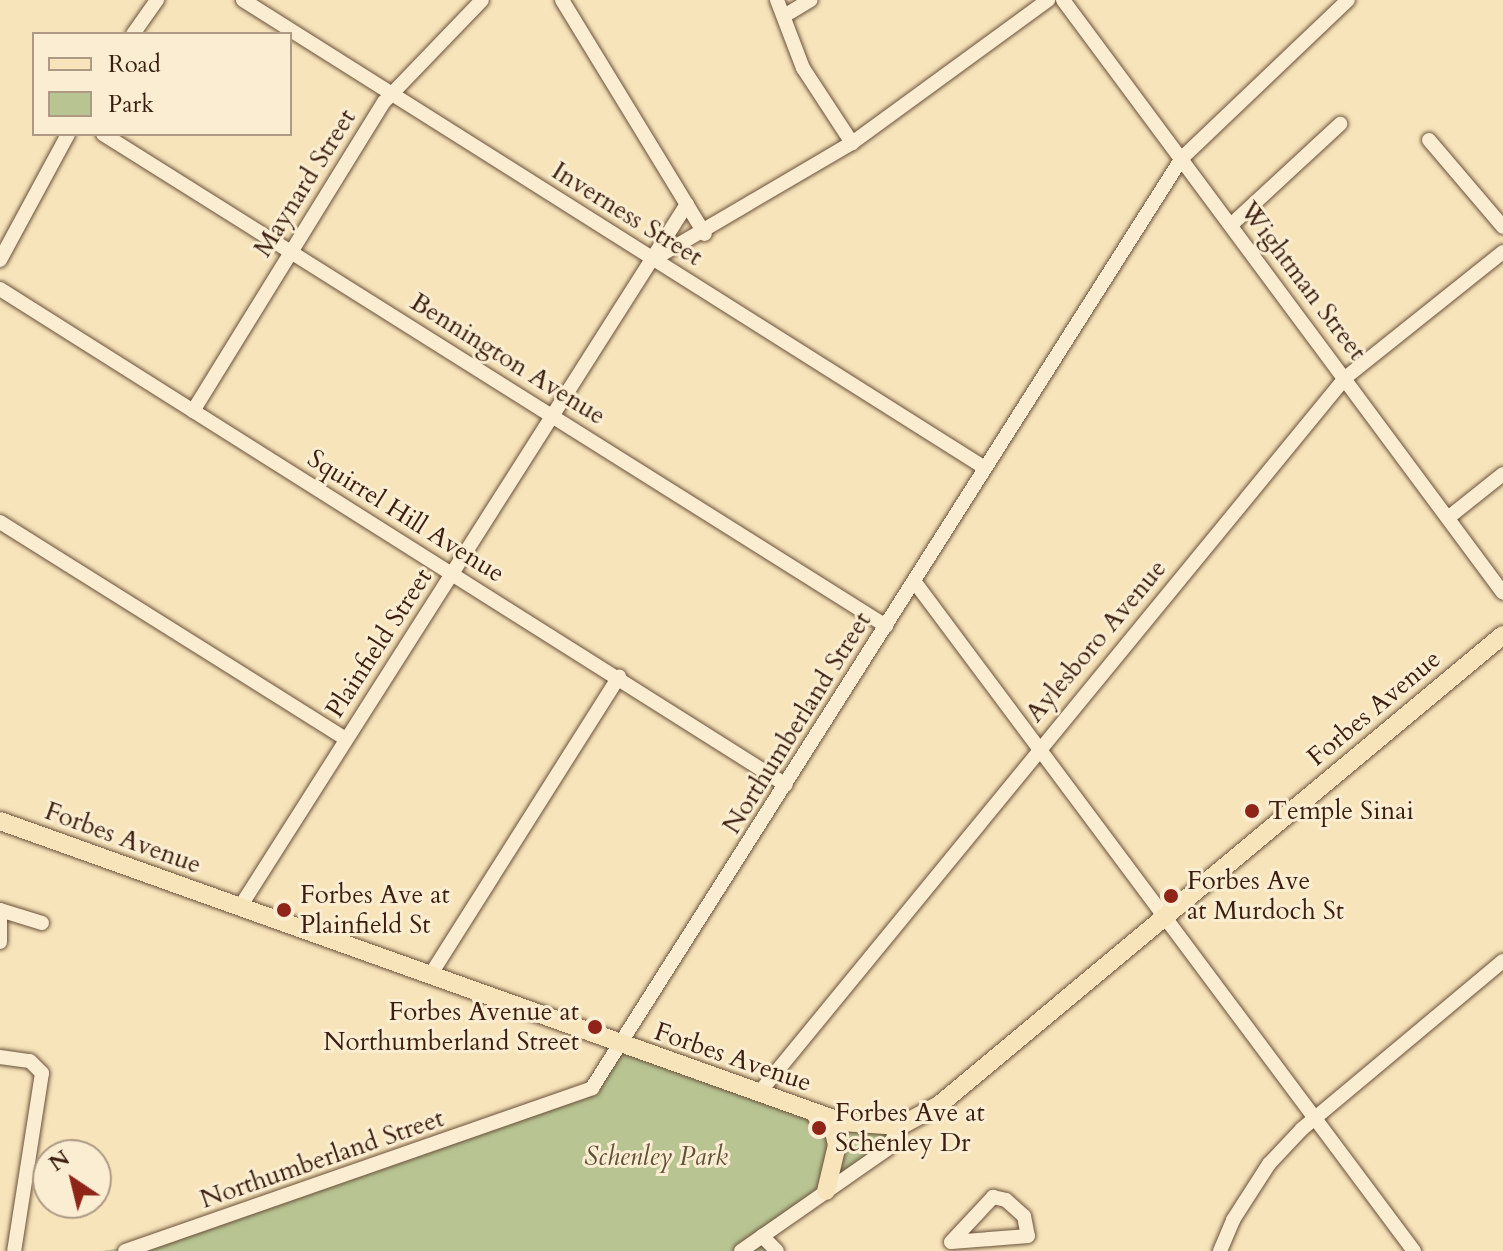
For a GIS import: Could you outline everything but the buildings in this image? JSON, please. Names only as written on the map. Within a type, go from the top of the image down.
[{"type":"main road","name":"Forbes Avenue","points":[[0,821],[812,1112],[862,1127],[900,1126],[939,1105],[1503,635]]},
{"type":"main road","points":[[812,1112],[834,1132],[837,1145],[826,1191]]},
{"type":"street","points":[[134,32],[157,0]]},
{"type":"street","name":"Inverness Street","points":[[243,0],[985,468]]},
{"type":"street","name":"Maynard Street","points":[[193,411],[290,250],[392,93],[482,0]]},
{"type":"street","points":[[562,0],[705,234]]},
{"type":"street","points":[[777,0],[803,68],[852,143]]},
{"type":"street","points":[[784,16],[811,0]]},
{"type":"street","points":[[653,259],[705,234],[852,143],[1048,0]]},
{"type":"street","name":"Wightman Street","points":[[1063,0],[1503,593]]},
{"type":"street","name":"Northumberland Street","points":[[125,1251],[592,1088],[1182,158],[1348,0]]},
{"type":"street","points":[[1231,225],[1340,124]]},
{"type":"street","points":[[0,260],[67,136]]},
{"type":"street","name":"Bennington Avenue","points":[[106,136],[886,626]]},
{"type":"street","points":[[1429,140],[1503,227]]},
{"type":"street","name":"Plainfield Street","points":[[240,907],[642,269],[653,259],[687,204]]},
{"type":"street","name":"Aylesboro Avenue","points":[[759,1093],[1038,748],[1345,378],[1503,252]]},
{"type":"street","name":"Squirrel Hill Avenue","points":[[0,289],[786,785]]},
{"type":"street","points":[[1449,517],[1503,474]]},
{"type":"street","points":[[0,522],[346,739]]},
{"type":"street","points":[[914,581],[1414,1251]]},
{"type":"street","points":[[431,974],[619,677]]},
{"type":"street","points":[[0,942],[0,910],[42,923]]},
{"type":"street","points":[[1220,1251],[1233,1220],[1269,1164],[1315,1119],[1503,961]]},
{"type":"street","points":[[0,1057],[30,1061],[42,1073],[14,1251]]},
{"type":"street","points":[[741,1251],[892,1144],[900,1126]]},
{"type":"street","points":[[993,1197],[1006,1200],[1030,1227],[1028,1236],[1019,1240],[947,1247],[993,1197]]},
{"type":"street","points":[[762,1236],[777,1251]]},
{"type":"green space","name":"Schenley Park","points":[[621,1045],[842,1122],[900,1126],[892,1144],[762,1236],[777,1251],[102,1251],[162,1241],[591,1088]]},
{"type":"place","name":"Temple Sinai","points":[[1252,811]]},
{"type":"place","name":"Forbes Ave at Murdoch St","points":[[1171,896]]},
{"type":"place","name":"Forbes Ave at Plainfield St","points":[[284,910]]},
{"type":"place","name":"Forbes Avenue at Northumberland Street","points":[[595,1027]]},
{"type":"place","name":"Forbes Ave at Schenley Dr","points":[[819,1128]]}]
